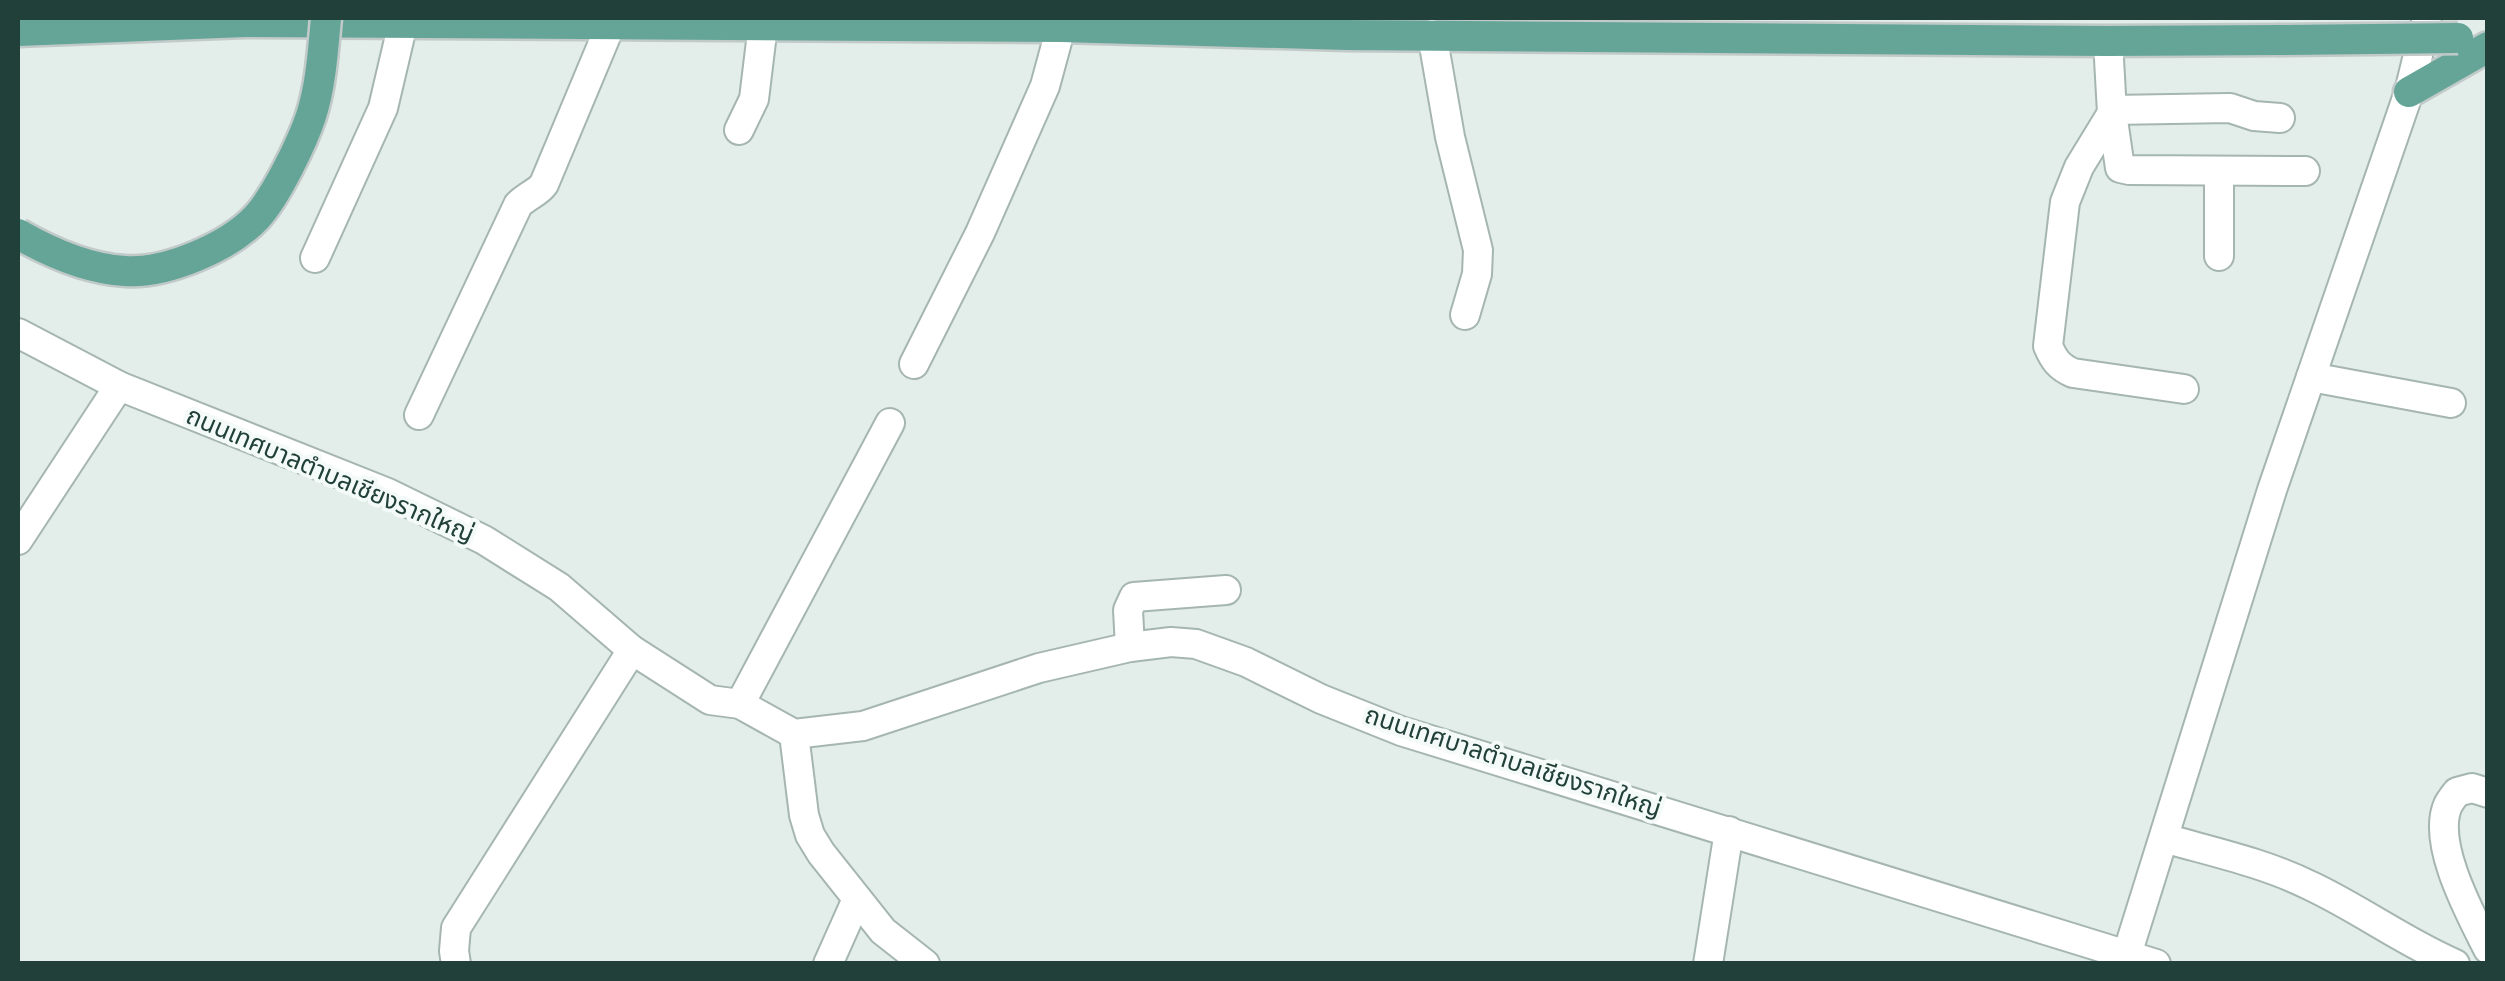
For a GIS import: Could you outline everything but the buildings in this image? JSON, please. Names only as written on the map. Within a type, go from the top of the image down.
[{"type":"main road","points":[[18,234],[82,264],[128,272],[177,264],[218,246],[257,217],[288,170],[311,116],[326,18]]},
{"type":"main road","points":[[1346,34],[1471,18]]},
{"type":"main road","points":[[18,31],[245,22],[1061,26],[1346,34],[2108,41],[2473,38]]},
{"type":"main road","points":[[2409,92],[2488,46]]},
{"type":"street","points":[[2126,958],[2272,490],[2409,92],[2427,18]]},
{"type":"street","points":[[315,258],[383,108],[403,23]]},
{"type":"street","points":[[419,415],[518,205],[544,184],[611,24]]},
{"type":"street","points":[[740,130],[754,100],[763,25]]},
{"type":"street","points":[[914,364],[980,233],[1045,86],[1061,26]]},
{"type":"street","points":[[1432,34],[1450,138],[1478,250],[1477,274],[1465,315]]},
{"type":"street","points":[[2108,41],[2120,168],[2305,171]]},
{"type":"street","points":[[2112,111],[2230,108],[2254,116],[2280,118]]},
{"type":"street","points":[[2112,111],[2079,167],[2066,202],[2048,346],[2061,368],[2073,374],[2184,389]]},
{"type":"street","points":[[2219,171],[2219,256]]},
{"type":"street","name":"ถนนเทศบาลตำบลเชียงรากใหญ่","points":[[18,333],[119,386],[388,494],[484,540],[559,586],[632,650],[710,700],[740,704],[794,734],[863,726],[1039,668],[1130,647],[1171,642],[1196,644],[1401,731],[1730,830],[2126,958],[2156,964]]},
{"type":"street","points":[[2311,377],[2451,404]]},
{"type":"street","points":[[18,540],[119,386]]},
{"type":"street","points":[[740,704],[890,423]]},
{"type":"street","points":[[1130,647],[1128,610],[1134,596],[1226,590]]},
{"type":"street","points":[[456,964],[456,928],[632,650]]},
{"type":"street","points":[[794,734],[810,835],[882,931],[924,964]]},
{"type":"street","points":[[2488,793],[2472,788],[2457,792],[2446,808],[2445,827],[2448,858],[2488,949]]},
{"type":"street","points":[[1708,964],[1730,830]]},
{"type":"street","points":[[2164,838],[2264,866],[2311,885],[2419,948],[2455,964]]},
{"type":"street","points":[[828,964],[863,906]]},
{"type":"street","points":[[847,964],[863,906]]}]
